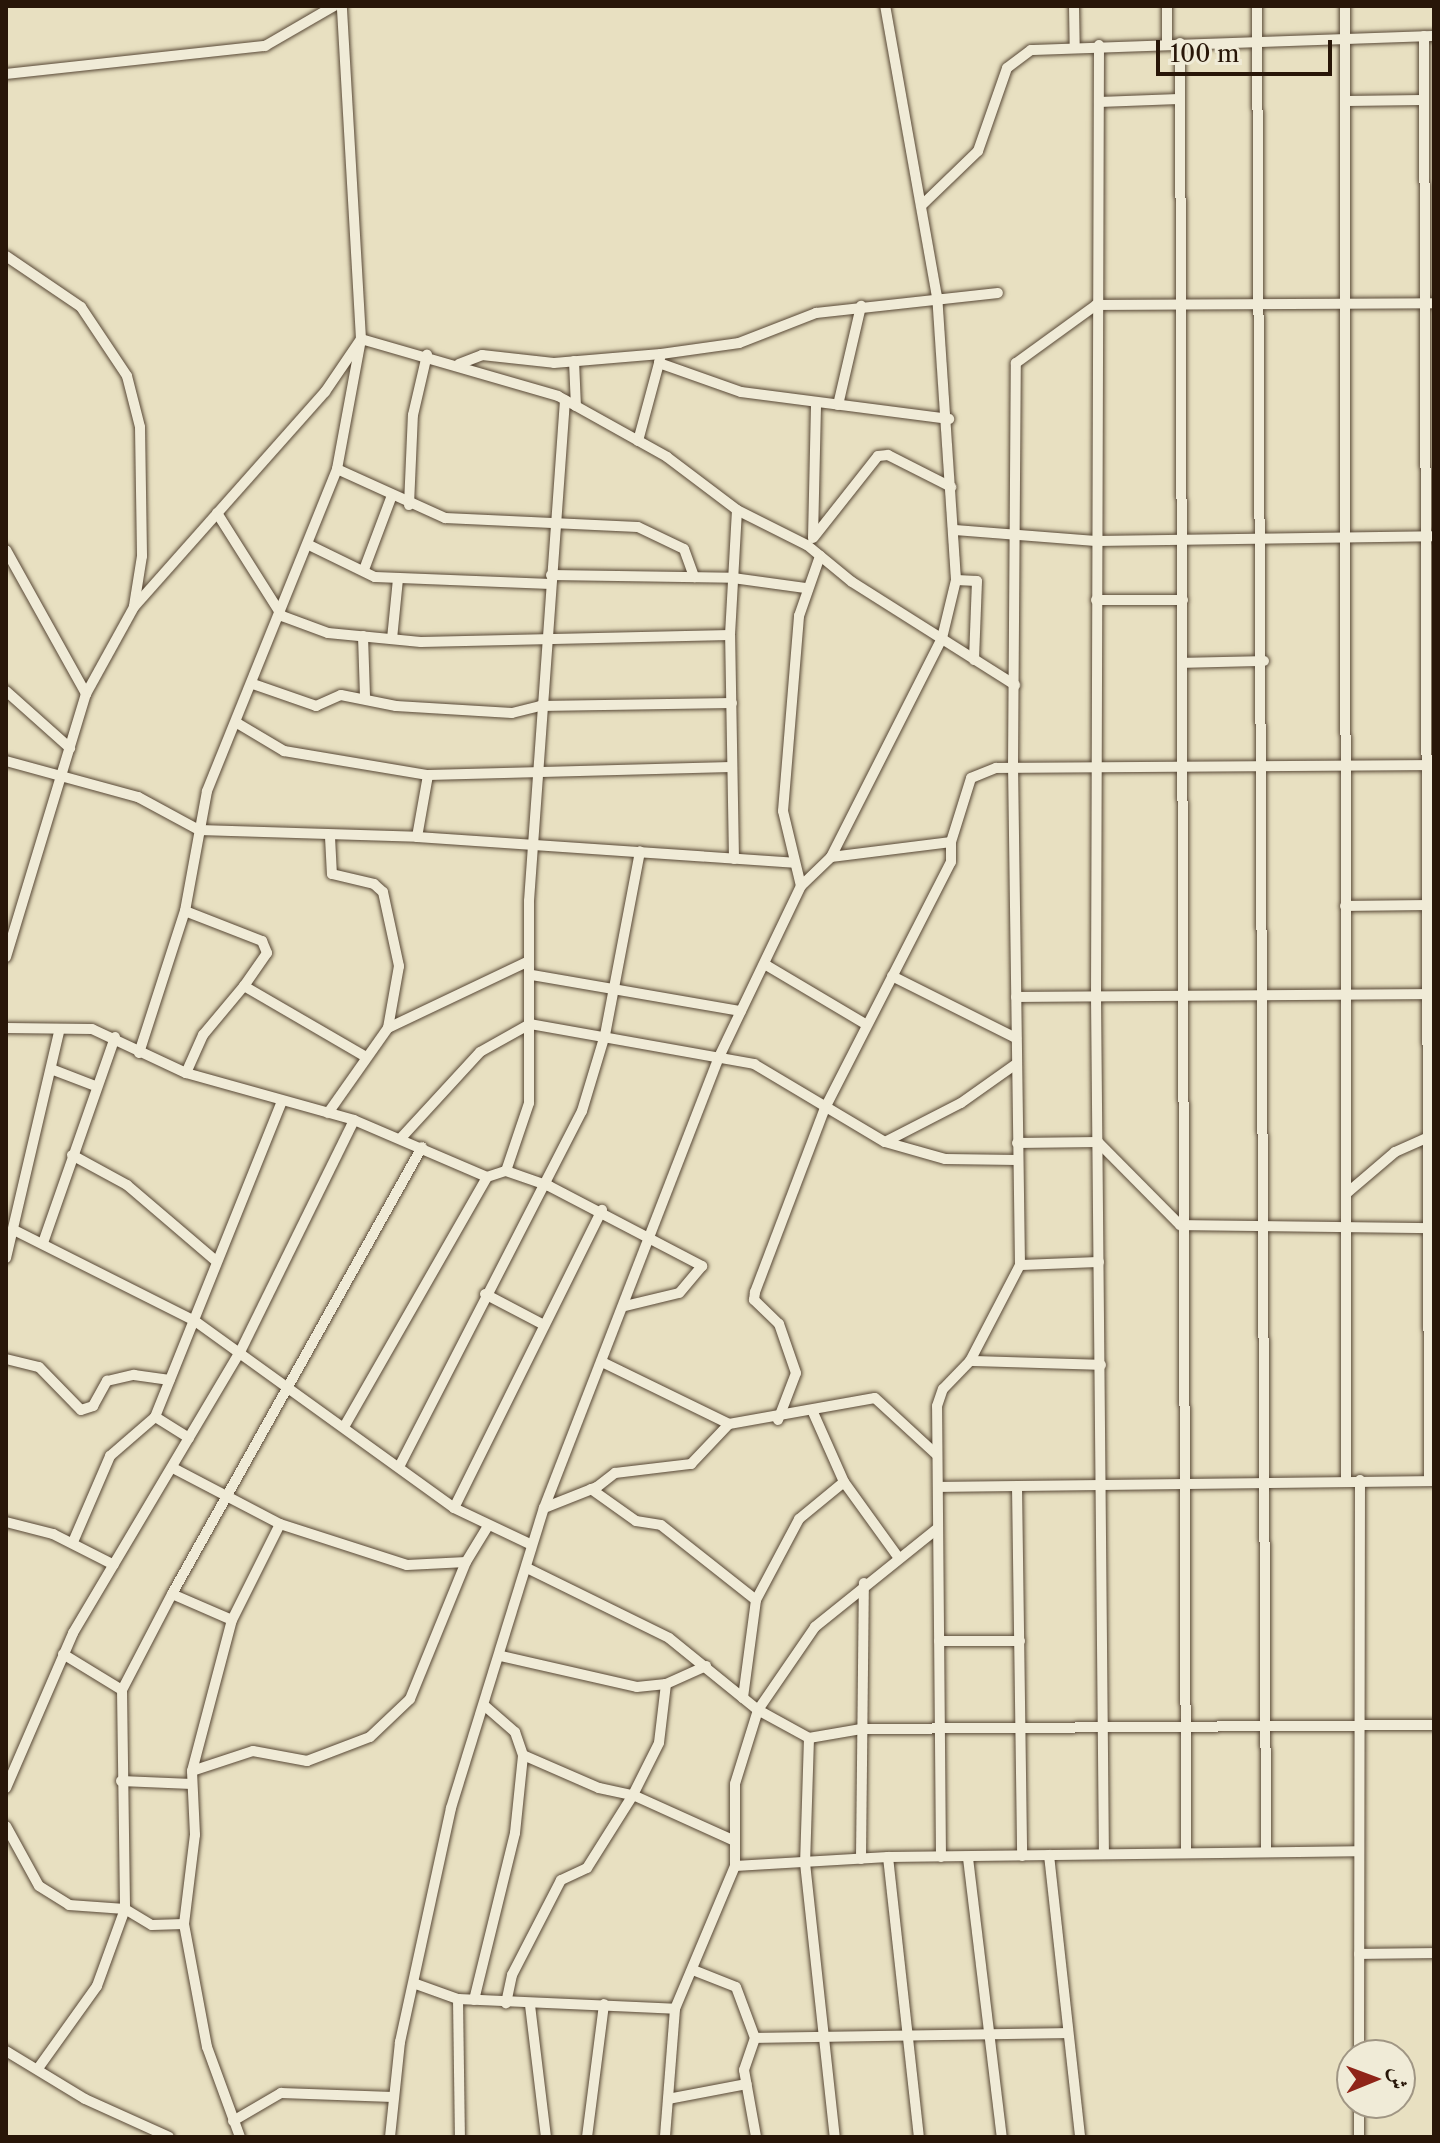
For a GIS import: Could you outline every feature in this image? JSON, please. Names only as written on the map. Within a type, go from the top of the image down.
[{"type":"street","points":[[6,74],[265,46],[334,6]]},
{"type":"street","points":[[139,1053],[185,911],[207,791],[282,616],[337,469],[361,339],[342,6]]},
{"type":"street","points":[[390,2137],[393,2097],[451,1808],[501,1656],[544,1508],[653,1237],[719,1057],[766,965],[801,886],[831,857],[942,638],[956,580],[949,419],[937,297],[885,6]]},
{"type":"street","points":[[1074,6],[1075,45]]},
{"type":"street","points":[[1167,6],[1167,43]]},
{"type":"street","points":[[1257,6],[1264,661],[1261,767],[1266,1852]]},
{"type":"street","points":[[1345,6],[1346,1481]]},
{"type":"street","points":[[922,205],[978,151],[1007,68],[1018,56],[1075,45],[1429,36],[1422,100],[1429,304],[1430,765],[1424,905],[1430,994],[1427,1138],[1431,1228],[1432,1481],[938,1487]]},
{"type":"street","points":[[1180,43],[1183,600],[1180,1225],[1185,1485],[1186,1853]]},
{"type":"street","points":[[1099,45],[1096,996],[1104,1485],[1104,1853]]},
{"type":"street","points":[[1099,102],[1179,99]]},
{"type":"street","points":[[1347,101],[1422,100]]},
{"type":"street","points":[[6,256],[81,307],[127,376],[140,427],[142,556],[134,607]]},
{"type":"street","points":[[459,364],[482,355],[574,361],[660,359],[739,343],[800,316],[937,297],[998,293]]},
{"type":"street","points":[[941,1857],[937,1455],[943,1389],[970,1361],[1020,1265],[1013,766],[1016,363],[1096,305],[1429,304]]},
{"type":"street","points":[[838,405],[861,306]]},
{"type":"street","points":[[361,339],[459,364],[565,400],[638,441],[737,510],[810,541],[820,556],[1015,685]]},
{"type":"street","points":[[6,957],[63,782],[86,694],[134,607],[325,392],[361,339]]},
{"type":"street","points":[[409,505],[413,415],[427,355]]},
{"type":"street","points":[[660,359],[741,392],[949,419]]},
{"type":"street","points":[[638,441],[660,359]]},
{"type":"street","points":[[574,361],[576,406]]},
{"type":"street","points":[[506,1171],[529,1103],[532,975],[529,961],[540,706],[565,400]]},
{"type":"street","points":[[810,541],[816,404]]},
{"type":"street","points":[[810,541],[878,456],[888,455],[951,487]]},
{"type":"street","points":[[337,469],[409,505],[491,525],[616,522],[667,537],[693,562],[694,577]]},
{"type":"street","points":[[365,567],[392,495]]},
{"type":"street","points":[[734,859],[730,635],[737,510]]},
{"type":"street","points":[[217,513],[282,616],[328,633],[392,639],[730,635]]},
{"type":"street","points":[[955,530],[1096,541],[1428,536]]},
{"type":"street","points":[[309,545],[365,567],[375,577],[398,579],[694,577],[733,578],[805,588]]},
{"type":"street","points":[[6,550],[86,694]]},
{"type":"street","points":[[801,886],[783,811],[805,588],[820,556]]},
{"type":"street","points":[[392,639],[398,579]]},
{"type":"street","points":[[956,580],[972,579],[979,587],[974,660]]},
{"type":"street","points":[[1096,600],[1183,600]]},
{"type":"street","points":[[363,636],[365,696]]},
{"type":"street","points":[[1182,663],[1264,661]]},
{"type":"street","points":[[253,684],[316,706],[341,695],[365,696],[396,706],[512,713],[540,706],[732,703]]},
{"type":"street","points":[[6,691],[70,748]]},
{"type":"street","points":[[237,723],[284,751],[428,775],[731,767]]},
{"type":"street","points":[[6,761],[63,782],[138,797],[199,830],[536,843],[794,863]]},
{"type":"street","points":[[778,1420],[796,1373],[779,1324],[754,1300],[755,1292],[825,1108],[951,862],[951,842],[971,778],[1013,766],[1182,768],[1430,765]]},
{"type":"street","points":[[417,837],[428,775]]},
{"type":"street","points":[[328,1113],[388,1028],[399,966],[383,892],[374,884],[332,874],[330,837]]},
{"type":"street","points":[[831,857],[951,842]]},
{"type":"street","points":[[399,1467],[485,1294],[549,1186],[582,1111],[605,1035],[611,988],[640,851]]},
{"type":"street","points":[[1345,906],[1424,905]]},
{"type":"street","points":[[185,911],[266,947],[244,986],[203,1035],[186,1073]]},
{"type":"street","points":[[388,1028],[529,961]]},
{"type":"street","points":[[766,965],[867,1025]]},
{"type":"street","points":[[532,975],[741,1011]]},
{"type":"street","points":[[892,976],[1016,1038]]},
{"type":"street","points":[[244,986],[366,1057]]},
{"type":"street","points":[[1016,997],[1430,994]]},
{"type":"street","points":[[401,1138],[480,1052],[530,1024],[754,1064],[885,1142],[945,1159],[1017,1160]]},
{"type":"street","points":[[6,1028],[59,1032],[92,1029],[115,1037],[139,1053],[186,1073],[281,1103],[354,1120],[487,1177],[506,1171],[549,1186],[697,1259],[699,1276],[679,1293],[625,1306]]},
{"type":"street","points":[[6,1258],[16,1231],[59,1032]]},
{"type":"street","points":[[44,1240],[93,1085],[115,1037]]},
{"type":"street","points":[[885,1142],[961,1103],[1016,1064]]},
{"type":"street","points":[[51,1069],[93,1085]]},
{"type":"street","points":[[73,1542],[110,1456],[155,1417],[281,1103]]},
{"type":"street","points":[[6,1788],[63,1654],[241,1350],[354,1120]]},
{"type":"street","points":[[1347,1193],[1395,1152],[1427,1138]]},
{"type":"street","points":[[1017,1143],[1098,1142],[1180,1225],[1345,1224],[1431,1228]]},
{"type":"street","points":[[39,2067],[97,1986],[125,1909],[122,1690],[222,1496],[422,1147]]},
{"type":"street","points":[[72,1155],[127,1185],[217,1262]]},
{"type":"street","points":[[344,1427],[487,1177]]},
{"type":"street","points":[[454,1508],[602,1210]]},
{"type":"street","points":[[16,1231],[44,1240],[195,1321],[288,1382],[454,1508],[532,1545]]},
{"type":"street","points":[[1020,1265],[1099,1262]]},
{"type":"street","points":[[485,1294],[544,1325]]},
{"type":"street","points":[[6,1359],[39,1367],[81,1410],[93,1406],[107,1381],[134,1375],[170,1380]]},
{"type":"street","points":[[970,1361],[1101,1365]]},
{"type":"street","points":[[602,1362],[729,1424],[778,1420],[875,1398],[937,1455]]},
{"type":"street","points":[[812,1410],[844,1482],[898,1557]]},
{"type":"street","points":[[155,1417],[189,1438]]},
{"type":"street","points":[[544,1508],[591,1489],[615,1473],[691,1464],[729,1424]]},
{"type":"street","points":[[173,1468],[280,1524],[407,1565],[466,1562]]},
{"type":"street","points":[[1359,2039],[1360,1480]]},
{"type":"street","points":[[743,1698],[756,1600],[799,1519],[844,1482]]},
{"type":"street","points":[[1017,1486],[1022,1856]]},
{"type":"street","points":[[591,1489],[636,1521],[661,1525],[756,1600]]},
{"type":"street","points":[[6,1522],[73,1542],[114,1565]]},
{"type":"street","points":[[240,2137],[207,2047],[184,1924],[195,1835],[192,1771],[232,1620],[280,1524]]},
{"type":"street","points":[[192,1771],[253,1751],[307,1761],[370,1737],[410,1699],[466,1562],[488,1526]]},
{"type":"street","points":[[665,2137],[675,2009],[735,1866],[735,1784],[758,1710],[815,1627],[864,1583],[938,1528]]},
{"type":"street","points":[[527,1568],[669,1638],[758,1710],[809,1738],[861,1729],[1434,1725]]},
{"type":"street","points":[[861,1859],[864,1583]]},
{"type":"street","points":[[172,1594],[232,1620]]},
{"type":"street","points":[[939,1641],[1020,1641]]},
{"type":"street","points":[[63,1654],[122,1690]]},
{"type":"street","points":[[501,1656],[637,1687],[666,1684],[706,1666]]},
{"type":"street","points":[[506,2003],[512,1975],[561,1880],[587,1868],[633,1795],[659,1743],[666,1684]]},
{"type":"street","points":[[474,2000],[515,1833],[523,1755],[515,1732],[485,1706]]},
{"type":"street","points":[[809,1738],[805,1863],[835,2137]]},
{"type":"street","points":[[523,1755],[599,1788],[633,1795],[735,1841]]},
{"type":"street","points":[[121,1781],[192,1784]]},
{"type":"street","points":[[6,1826],[31,1877],[49,1893],[80,1908],[125,1909],[152,1925],[184,1924]]},
{"type":"street","points":[[735,1866],[888,1857],[1357,1851]]},
{"type":"street","points":[[1049,1855],[1080,2137]]},
{"type":"street","points":[[888,1857],[919,2137]]},
{"type":"street","points":[[968,1858],[1002,2137]]},
{"type":"street","points":[[1359,1954],[1434,1953]]},
{"type":"street","points":[[693,1970],[736,1987],[755,2038],[744,2060],[756,2137]]},
{"type":"street","points":[[416,1984],[458,1999],[530,2005],[604,2004],[675,2009]]},
{"type":"street","points":[[458,1999],[460,2137]]},
{"type":"street","points":[[587,2137],[604,2004]]},
{"type":"street","points":[[530,2005],[546,2137]]},
{"type":"street","points":[[755,2038],[1067,2033]]},
{"type":"street","points":[[6,2051],[39,2067],[85,2099],[169,2137]]},
{"type":"street","points":[[668,2099],[747,2084]]},
{"type":"street","points":[[233,2121],[281,2093],[393,2097]]}]
